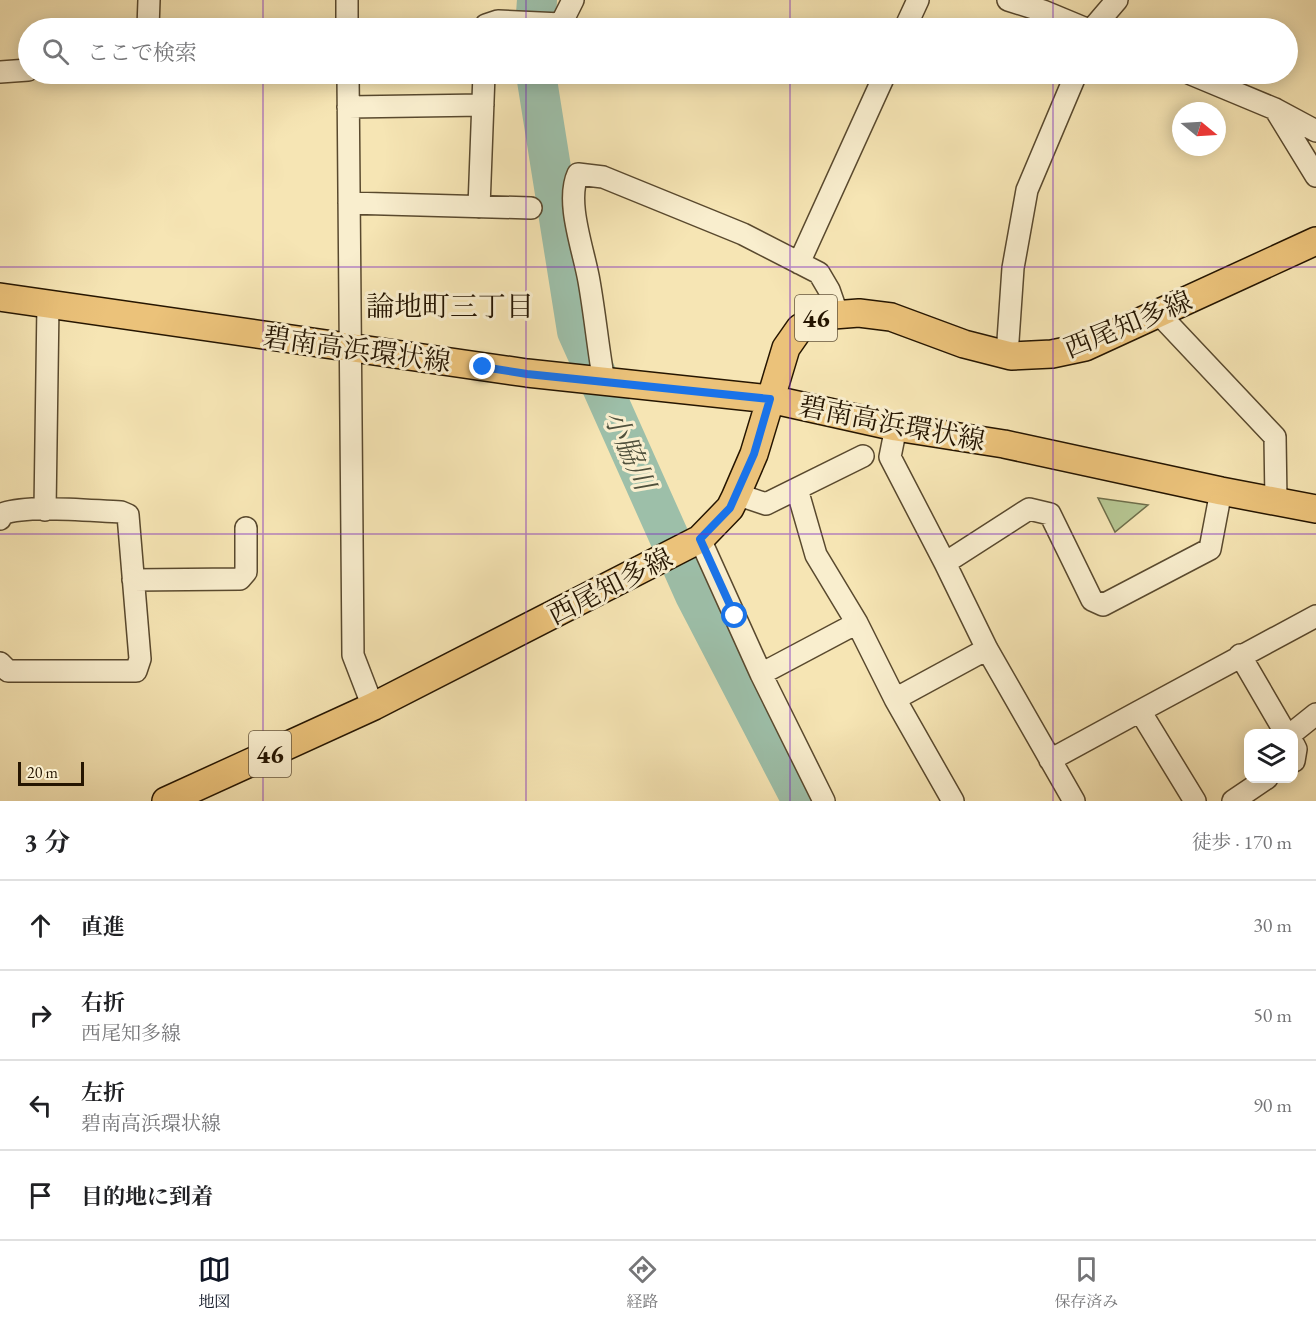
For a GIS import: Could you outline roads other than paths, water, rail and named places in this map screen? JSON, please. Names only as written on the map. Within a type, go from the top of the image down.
[{"type":"main road","name":"西尾知多線","points":[[166,801],[374,707],[700,539],[730,508],[754,454],[786,348],[800,328],[820,316],[859,313],[891,317],[964,344],[1007,355],[1052,354],[1085,346],[1316,241]]},
{"type":"main road","name":"碧南高浜環状線","points":[[0,297],[527,374],[770,399],[896,427],[1004,444],[1316,509]]},
{"type":"street","points":[[148,18],[149,0]]},
{"type":"street","points":[[347,0],[347,18]]},
{"type":"street","points":[[564,18],[573,0]]},
{"type":"street","points":[[910,18],[918,0]]},
{"type":"street","points":[[1008,0],[1045,6],[1066,18]]},
{"type":"street","points":[[1102,18],[1117,0]]},
{"type":"street","points":[[0,72],[18,71]]},
{"type":"street","points":[[348,84],[353,655],[374,707]]},
{"type":"street","points":[[479,207],[484,84]]},
{"type":"street","points":[[799,263],[880,84]]},
{"type":"street","points":[[1007,355],[1013,268],[1027,190],[1072,84]]},
{"type":"street","points":[[1215,84],[1275,109],[1316,130]]},
{"type":"street","points":[[348,107],[483,105]]},
{"type":"street","points":[[1275,109],[1316,176]]},
{"type":"street","points":[[604,382],[589,282],[574,207],[574,183],[578,174],[603,177],[743,234],[819,273],[829,290],[837,313]]},
{"type":"street","points":[[349,203],[531,208]]},
{"type":"street","points":[[45,510],[48,304]]},
{"type":"street","points":[[1159,314],[1275,437],[1276,501]]},
{"type":"street","points":[[896,427],[890,457],[987,649],[1074,801]]},
{"type":"street","points":[[736,494],[766,504],[863,456]]},
{"type":"street","points":[[797,489],[816,555],[857,623],[953,801]]},
{"type":"street","points":[[945,562],[1029,509],[1050,514],[1092,600],[1103,605],[1210,549],[1221,491]]},
{"type":"street","points":[[0,519],[2,514],[9,512],[45,510],[121,512],[128,515],[140,659],[136,671],[8,671],[0,663]]},
{"type":"street","points":[[133,580],[240,579],[246,572],[246,528]]},
{"type":"street","points":[[700,539],[761,674],[824,801]]},
{"type":"street","points":[[1050,760],[1316,616]]},
{"type":"street","points":[[761,674],[857,623]]},
{"type":"street","points":[[896,699],[987,649]]},
{"type":"street","points":[[1240,656],[1283,729]]},
{"type":"street","points":[[1140,711],[1194,801]]},
{"type":"street","points":[[1297,729],[1316,714]]},
{"type":"street","points":[[1233,801],[1260,783]]},
{"type":"waterway","name":"小脇川","points":[[536,18],[537,0]]},
{"type":"waterway","name":"小脇川","points":[[538,84],[577,331],[695,595],[802,801]]},
{"type":"district","name":"論地町三丁目","points":[[450,306]]}]
